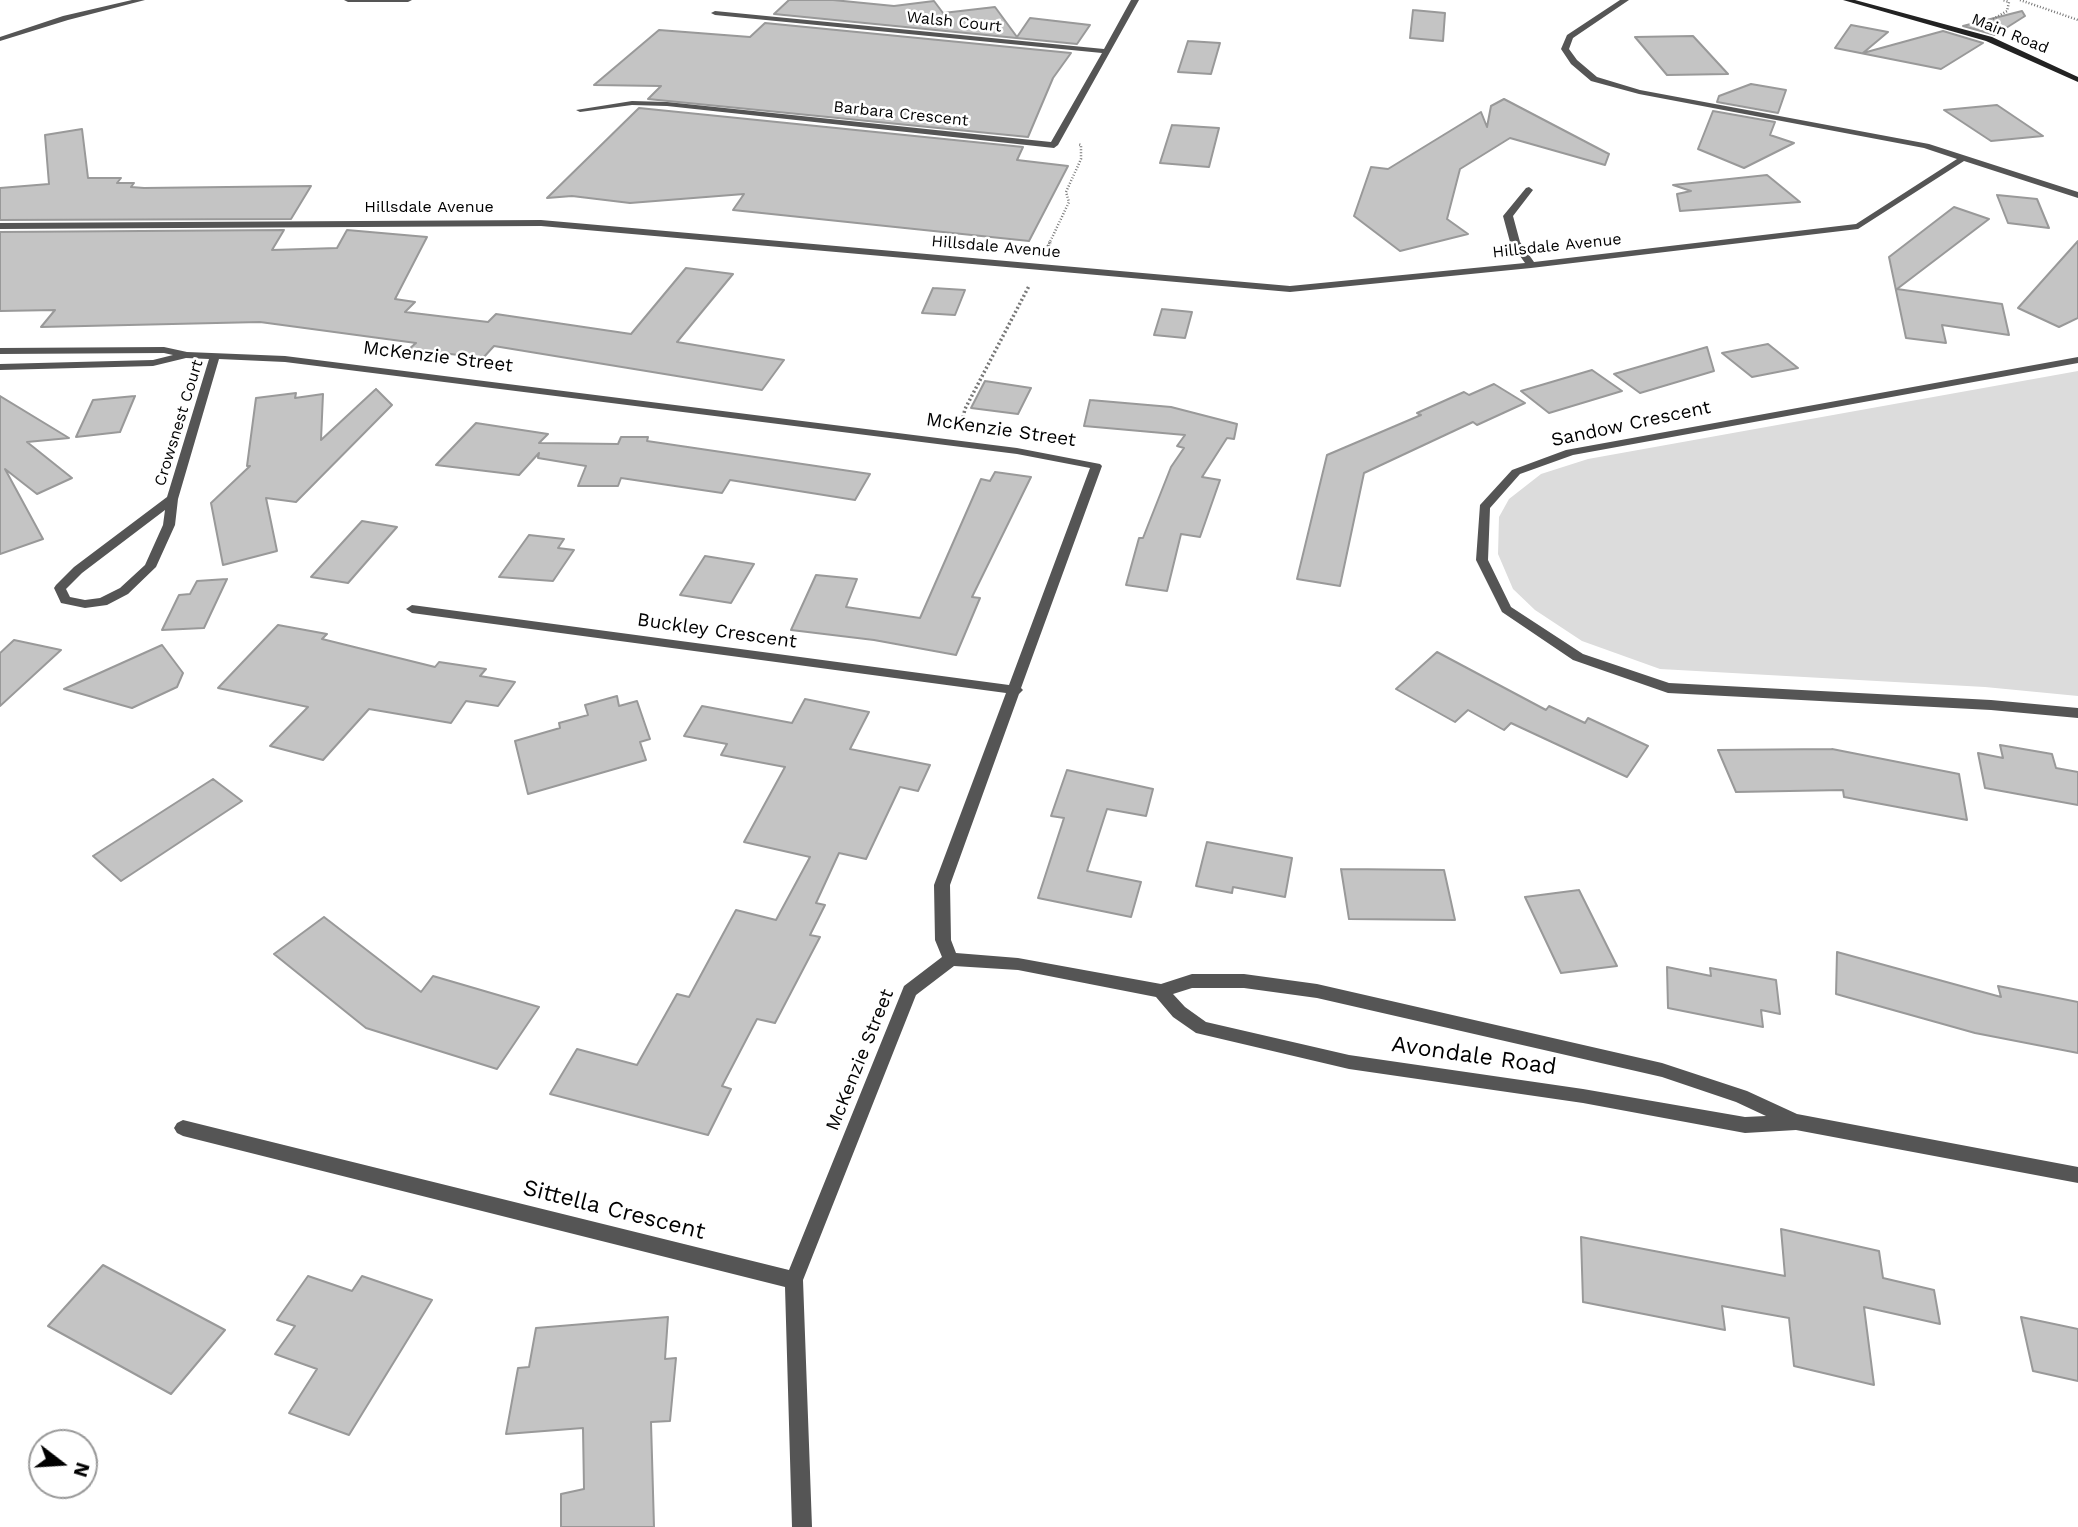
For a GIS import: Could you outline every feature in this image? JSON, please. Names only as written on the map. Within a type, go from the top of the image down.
[{"type":"main road","name":"Main Road","points":[[1847,0],[1989,39],[2078,79]]},
{"type":"street","points":[[0,39],[66,18],[141,0]]},
{"type":"street","points":[[348,0],[408,0]]},
{"type":"street","points":[[1058,137],[1135,0]]},
{"type":"street","points":[[1625,0],[1570,37],[1565,48],[1573,62],[1594,79],[1639,92],[1926,146],[2078,195]]},
{"type":"street","name":"Walsh Court","points":[[715,13],[1106,51]]},
{"type":"street","name":"Barbara Crescent","points":[[580,110],[632,103],[667,104],[1054,145],[1058,137]]},
{"type":"street","name":"Hillsdale Avenue","points":[[0,226],[518,222],[1290,289],[1531,265],[1858,226],[1965,157]]},
{"type":"street","points":[[1529,190],[1508,216],[1515,242],[1531,265]]},
{"type":"street","name":"McKenzie Street","points":[[0,351],[164,350],[187,355],[285,359],[957,443],[1096,466],[1016,690],[942,885],[943,940],[951,959],[910,991],[794,1280]]},
{"type":"street","name":"McKenzie Street","points":[[0,367],[153,363],[187,355]]},
{"type":"street","name":"Crowsnest Court","points":[[172,499],[78,570],[60,588],[65,600],[85,604],[103,602],[124,591],[149,567],[169,525],[172,499],[215,357]]},
{"type":"street","name":"Sandow Crescent","points":[[2078,360],[1570,452],[1516,472],[1484,507],[1482,560],[1506,609],[1578,657],[1668,688],[1992,705],[2078,713]]},
{"type":"street","name":"Buckley Crescent","points":[[412,609],[1016,690]]},
{"type":"street","name":"Avondale Road","points":[[951,959],[1018,964],[1161,991],[1192,981],[1244,981],[1317,991],[1662,1070],[1741,1096],[1796,1122]]},
{"type":"street","name":"Avondale Road","points":[[1161,991],[1179,1012],[1202,1028],[1276,1048],[1349,1062],[1583,1096],[1745,1125],[1796,1122],[2078,1175]]},
{"type":"street","name":"Sittella Crescent","points":[[183,1128],[794,1280]]},
{"type":"street","points":[[794,1280],[802,1527]]},
{"type":"path","points":[[2020,0],[2078,20]]},
{"type":"path","points":[[957,443],[965,410],[1039,267],[1069,202],[1066,192],[1082,159],[1081,145],[1058,137]]},
{"type":"shaded area","points":[[2078,371],[2078,696],[1985,687],[1660,669],[1582,641],[1535,610],[1513,589],[1498,554],[1499,517],[1509,499],[1541,474],[1588,459]]},
{"type":"building","points":[[789,0],[833,0],[894,6],[934,1],[943,13],[995,7],[1017,37],[1030,18],[1090,25],[1077,44],[774,14]]},
{"type":"building","points":[[1413,10],[1445,13],[1443,41],[1410,38]]},
{"type":"building","points":[[2022,11],[2025,16],[1995,35],[1963,26]]},
{"type":"building","points":[[765,23],[1071,53],[1053,78],[1028,137],[648,99],[661,86],[594,85],[659,30],[750,37]]},
{"type":"building","points":[[1851,25],[1888,32],[1863,53],[1943,31],[1983,43],[1941,69],[1835,48]]},
{"type":"building","points":[[1693,36],[1728,74],[1667,75],[1635,37]]},
{"type":"building","points":[[1188,41],[1220,43],[1211,74],[1178,72]]},
{"type":"building","points":[[1751,84],[1786,90],[1778,113],[1717,102],[1719,96]]},
{"type":"building","points":[[1504,99],[1609,154],[1605,165],[1510,138],[1460,169],[1447,219],[1468,234],[1400,251],[1354,216],[1371,167],[1388,169],[1481,112],[1487,127],[1491,106]]},
{"type":"building","points":[[1997,105],[2043,136],[1991,141],[1944,110]]},
{"type":"building","points":[[639,108],[1023,147],[1017,160],[1068,166],[1029,241],[733,210],[744,194],[630,203],[572,196],[547,198]]},
{"type":"building","points":[[1713,111],[1775,122],[1770,135],[1794,143],[1744,168],[1698,149]]},
{"type":"building","points":[[1172,125],[1219,128],[1209,167],[1160,163]]},
{"type":"building","points":[[82,129],[88,178],[121,178],[117,183],[134,183],[131,187],[144,188],[311,186],[291,219],[0,220],[0,188],[49,184],[45,135]]},
{"type":"building","points":[[1767,175],[1800,202],[1680,211],[1677,194],[1691,191],[1673,185]]},
{"type":"building","points":[[1997,195],[2037,199],[2049,228],[2008,223]]},
{"type":"building","points":[[1954,207],[1989,219],[1897,289],[2002,304],[2009,335],[1942,325],[1946,343],[1906,338],[1889,257]]},
{"type":"building","points":[[284,230],[272,250],[337,248],[347,230],[427,237],[395,299],[415,302],[405,312],[488,322],[496,314],[631,334],[686,268],[733,274],[677,342],[784,360],[762,390],[494,346],[483,358],[409,349],[416,343],[260,322],[41,327],[55,310],[0,311],[0,232]]},
{"type":"building","points":[[2078,241],[2078,318],[2059,327],[2018,308]]},
{"type":"building","points":[[933,288],[965,290],[955,315],[922,313]]},
{"type":"building","points":[[1162,309],[1192,312],[1185,338],[1154,335]]},
{"type":"building","points":[[1768,344],[1798,368],[1752,377],[1722,353]]},
{"type":"building","points":[[1707,347],[1714,371],[1640,393],[1614,374]]},
{"type":"building","points":[[1592,370],[1622,391],[1549,413],[1521,391]]},
{"type":"building","points":[[985,381],[1031,388],[1018,414],[971,408]]},
{"type":"building","points":[[1494,384],[1525,403],[1477,425],[1473,422],[1364,473],[1340,586],[1297,579],[1327,455],[1421,415],[1417,413],[1464,392],[1469,395]]},
{"type":"building","points":[[376,389],[392,405],[296,502],[266,498],[277,551],[223,565],[211,503],[250,466],[247,466],[256,398],[296,393],[295,398],[323,394],[321,440]]},
{"type":"building","points":[[0,396],[69,438],[27,442],[72,478],[37,494],[5,469],[43,539],[0,554]]},
{"type":"building","points":[[135,396],[120,432],[76,437],[93,400]]},
{"type":"building","points":[[1090,400],[1171,407],[1237,424],[1234,439],[1227,438],[1202,477],[1220,480],[1200,537],[1181,534],[1167,591],[1126,585],[1139,538],[1143,538],[1171,467],[1184,448],[1177,446],[1185,435],[1084,426]]},
{"type":"building","points":[[476,423],[548,434],[539,443],[618,444],[621,437],[648,437],[647,441],[870,474],[855,500],[730,480],[722,493],[621,478],[618,486],[578,486],[586,466],[538,458],[539,453],[519,475],[436,465]]},
{"type":"building","points":[[995,472],[1031,477],[972,597],[980,598],[956,655],[874,640],[791,630],[816,575],[857,579],[846,607],[920,618],[981,479],[990,481]]},
{"type":"building","points":[[362,521],[397,527],[348,583],[311,577]]},
{"type":"building","points":[[529,535],[564,539],[558,548],[574,550],[553,581],[499,577]]},
{"type":"building","points":[[705,556],[754,564],[731,603],[680,595]]},
{"type":"building","points":[[227,579],[204,628],[162,630],[179,595],[190,594],[197,581]]},
{"type":"building","points":[[278,625],[327,634],[322,639],[435,667],[439,662],[486,669],[480,676],[515,682],[498,706],[466,701],[451,723],[369,709],[323,760],[270,746],[308,707],[218,688]]},
{"type":"building","points":[[14,640],[61,650],[0,706],[0,653]]},
{"type":"building","points":[[162,645],[183,673],[177,687],[132,708],[64,689]]},
{"type":"building","points":[[1437,652],[1546,710],[1549,706],[1585,723],[1588,718],[1648,746],[1627,777],[1511,723],[1504,730],[1468,710],[1455,722],[1396,689]]},
{"type":"building","points":[[617,696],[619,706],[637,701],[650,739],[640,742],[646,760],[528,794],[515,741],[560,728],[559,723],[588,715],[585,705]]},
{"type":"building","points":[[805,699],[869,712],[850,749],[930,765],[918,791],[900,787],[866,859],[839,853],[816,903],[825,905],[810,935],[820,937],[775,1023],[757,1019],[722,1086],[731,1089],[708,1135],[550,1094],[577,1049],[637,1065],[677,994],[689,997],[736,910],[776,920],[810,857],[744,842],[785,767],[721,755],[727,744],[684,736],[702,706],[792,723]]},
{"type":"building","points":[[2000,745],[2052,754],[2056,768],[2078,772],[2078,805],[1985,788],[1978,753],[2003,758]]},
{"type":"building","points":[[1832,749],[1959,774],[1967,820],[1844,797],[1843,790],[1736,792],[1718,750]]},
{"type":"building","points":[[1067,770],[1153,789],[1146,816],[1107,809],[1087,871],[1141,882],[1131,917],[1038,898],[1064,818],[1051,816]]},
{"type":"building","points":[[213,779],[242,801],[121,881],[93,856]]},
{"type":"building","points":[[1207,842],[1292,858],[1285,897],[1233,887],[1232,893],[1196,886]]},
{"type":"building","points":[[1341,869],[1444,870],[1455,920],[1349,919]]},
{"type":"building","points":[[1579,890],[1617,966],[1561,973],[1525,897]]},
{"type":"building","points":[[324,917],[421,992],[433,976],[539,1007],[497,1069],[366,1028],[274,954]]},
{"type":"building","points":[[1837,952],[2001,997],[1998,986],[2078,1002],[2078,1053],[1975,1033],[1836,994]]},
{"type":"building","points":[[1667,967],[1711,976],[1710,968],[1776,980],[1780,1014],[1761,1010],[1763,1027],[1668,1008]]},
{"type":"building","points":[[1781,1229],[1879,1251],[1883,1278],[1934,1290],[1940,1324],[1864,1307],[1874,1385],[1794,1366],[1789,1318],[1722,1306],[1725,1330],[1583,1302],[1581,1237],[1785,1276]]},
{"type":"building","points":[[103,1265],[225,1330],[171,1394],[48,1326]]},
{"type":"building","points":[[308,1276],[352,1291],[362,1276],[432,1300],[349,1435],[289,1413],[317,1369],[275,1354],[295,1326],[277,1320]]},
{"type":"building","points":[[668,1317],[665,1359],[676,1358],[670,1421],[651,1422],[654,1527],[561,1527],[561,1494],[584,1489],[583,1428],[506,1434],[518,1368],[529,1367],[536,1328]]},
{"type":"building","points":[[2021,1317],[2078,1329],[2078,1381],[2033,1371]]}]
